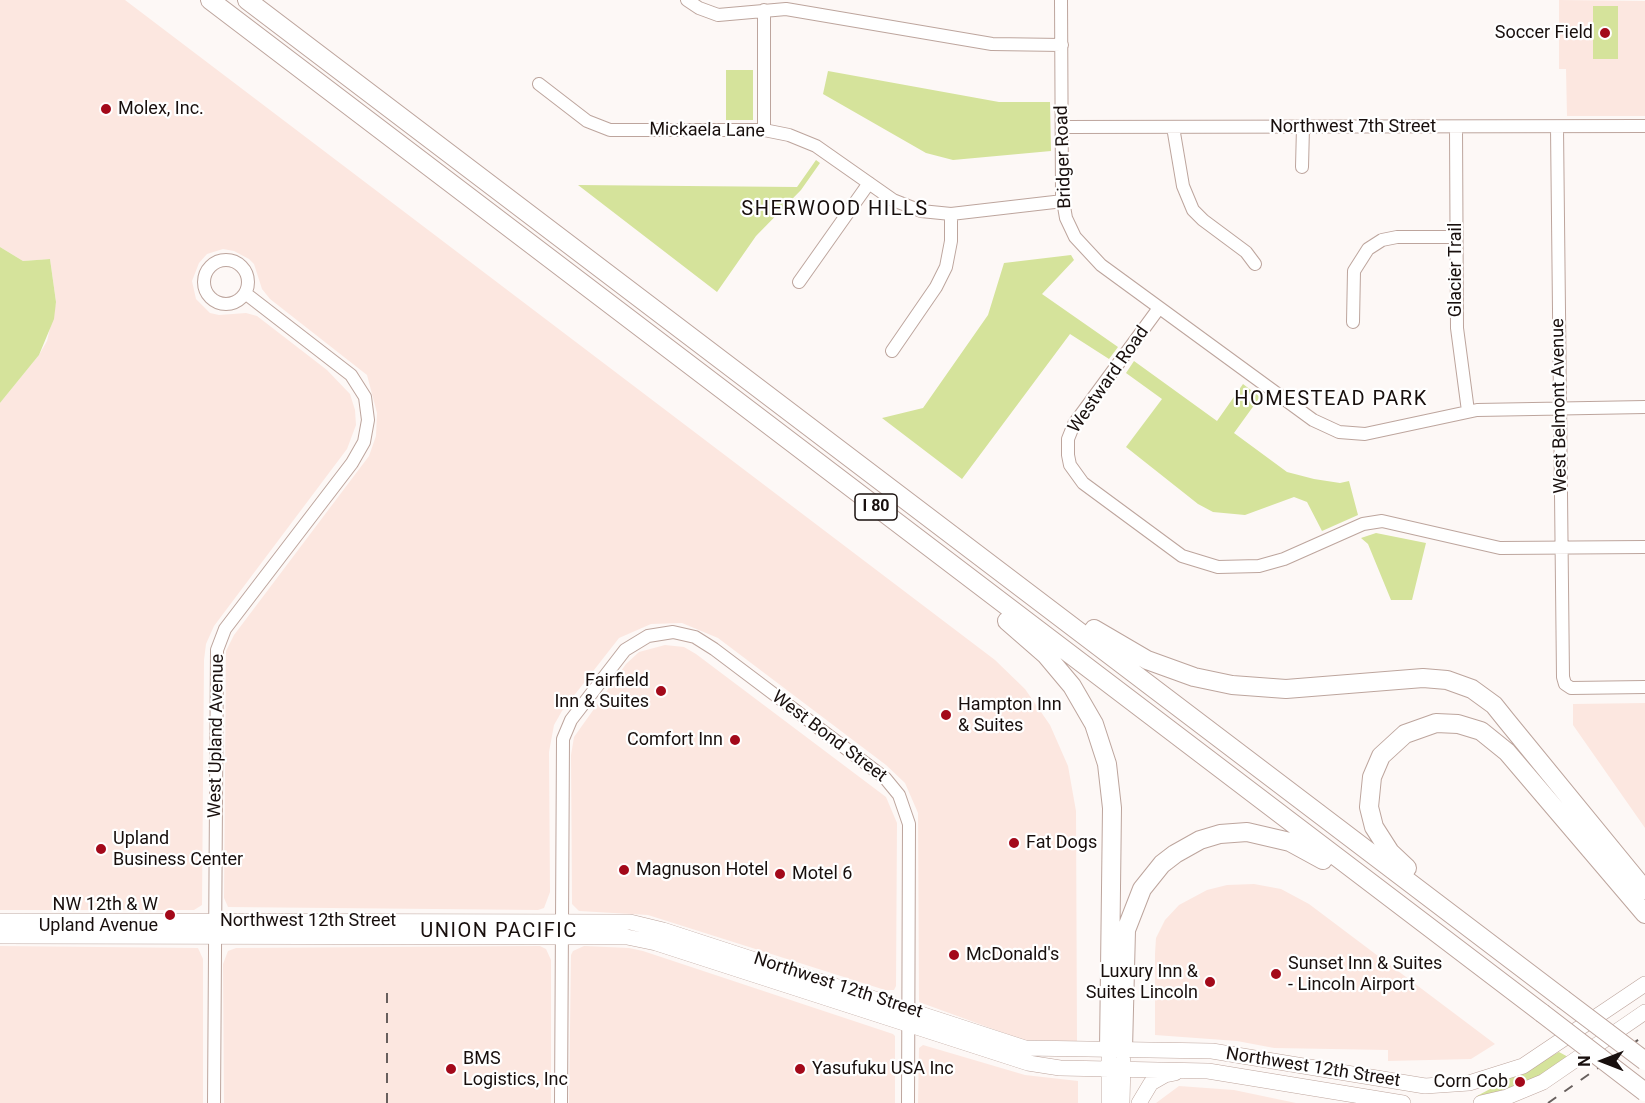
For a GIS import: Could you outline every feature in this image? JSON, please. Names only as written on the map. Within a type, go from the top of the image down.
[{"type":"highway","name":"I 80","points":[[210,0],[1645,1092]]},
{"type":"highway","name":"I 80","points":[[247,0],[1645,1061]]},
{"type":"highway","points":[[917,510],[1131,653],[1194,677],[1232,685],[1286,689],[1434,678],[1472,689],[1494,705],[1645,890]]},
{"type":"highway","points":[[905,530],[1046,655],[1072,686],[1094,724],[1102,744],[1111,787],[1116,1049]]},
{"type":"highway","points":[[1476,933],[1390,852],[1378,836],[1371,819],[1370,787],[1381,756],[1396,740],[1425,725],[1458,724],[1482,731],[1493,739],[1645,914]]},
{"type":"highway","points":[[1116,1049],[1125,942],[1130,915],[1142,889],[1162,864],[1187,846],[1209,837],[1247,832],[1290,842],[1442,938]]},
{"type":"main road","name":"Northwest 12th Street","points":[[0,921],[213,929]]},
{"type":"main road","name":"Northwest 12th Street","points":[[0,936],[213,929],[562,929],[642,924],[1026,1048],[1212,1051],[1411,1084],[1453,1085],[1483,1080],[1523,1066],[1645,984]]},
{"type":"main road","name":"Northwest 12th Street","points":[[562,929],[656,943],[1028,1063],[1060,1068],[1190,1070],[1230,1073],[1403,1103]]},
{"type":"main road","points":[[1481,1103],[1508,1097],[1543,1082],[1645,1012]]},
{"type":"main road","points":[[1108,1103],[1115,1069],[1116,1049]]},
{"type":"main road","points":[[1115,1069],[1122,1103]]},
{"type":"main road","points":[[1138,1103],[1155,1080],[1165,1075],[1190,1070]]},
{"type":"street","name":"Bridger Road","points":[[1061,0],[1063,201],[1070,228],[1085,251],[1159,308],[1328,428],[1365,434],[1468,411],[1560,407],[1645,407]]},
{"type":"street","points":[[688,1],[718,15],[786,9],[1002,45],[1062,45]]},
{"type":"street","points":[[764,10],[764,130]]},
{"type":"street","name":"Mickaela Lane","points":[[539,84],[557,95],[593,124],[610,130],[764,130],[802,140],[907,206],[951,214],[1063,201]]},
{"type":"street","name":"Northwest 7th Street","points":[[1062,127],[1557,128],[1645,126]]},
{"type":"street","points":[[1173,127],[1183,186],[1194,210],[1203,220],[1246,252],[1255,264]]},
{"type":"street","points":[[1302,167],[1303,127]]},
{"type":"street","name":"Glacier Trail","points":[[1456,128],[1457,341],[1468,411]]},
{"type":"street","name":"West Belmont Avenue","points":[[1557,128],[1565,684],[1577,688],[1645,687]]},
{"type":"street","points":[[799,282],[869,183]]},
{"type":"street","points":[[891,351],[936,287],[946,267],[951,241],[951,214]]},
{"type":"street","points":[[1353,322],[1354,271],[1368,249],[1382,240],[1396,237],[1456,237]]},
{"type":"street","name":"West Upland Avenue","points":[[214,1103],[215,661],[220,639],[352,463],[364,442],[368,420],[364,397],[351,375],[245,293]]},
{"type":"street","name":"Westward Road","points":[[1159,308],[1074,424],[1068,439],[1068,455],[1076,476],[1169,549],[1210,566],[1248,568],[1277,562],[1363,524],[1377,521],[1390,521],[1500,548],[1562,547]]},
{"type":"street","points":[[1562,547],[1645,547]]},
{"type":"street","name":"West Bond Street","points":[[562,929],[563,739],[571,720],[630,645],[648,636],[680,633],[702,641],[895,788],[904,805],[909,824],[908,1103]]},
{"type":"street","points":[[561,1103],[562,929]]},
{"type":"shaded area","points":[[0,0],[125,0],[995,660],[1025,689],[1050,725],[1068,766],[1076,811],[1077,1041],[1023,1040],[919,1002],[918,813],[905,783],[886,765],[718,638],[682,623],[651,624],[619,638],[562,711],[554,725],[549,752],[550,892],[544,908],[538,910],[228,907],[224,898],[226,651],[234,635],[369,456],[376,436],[377,413],[367,375],[270,299],[262,289],[254,264],[249,259],[234,251],[223,249],[207,254],[199,263],[192,281],[196,299],[210,313],[219,315],[246,313],[257,316],[327,370],[350,394],[355,410],[356,425],[347,449],[214,626],[206,644],[202,905],[194,910],[0,910],[0,403],[39,355],[47,341],[56,302],[50,259],[23,261],[0,247]]},
{"type":"shaded area","points":[[1559,0],[1645,1],[1645,116],[1567,116],[1566,69],[1559,69]]},
{"type":"shaded area","points":[[665,645],[684,647],[696,654],[886,797],[897,823],[896,986],[894,990],[885,990],[648,915],[579,911],[572,904],[571,755],[574,737],[626,664],[639,652]]},
{"type":"shaded area","points":[[1645,703],[1645,828],[1573,725],[1573,704]]},
{"type":"shaded area","points":[[1254,884],[1281,889],[1309,904],[1495,1044],[1471,1059],[1388,1061],[1388,1050],[1274,1048],[1237,1041],[1155,1035],[1156,938],[1165,920],[1179,905],[1207,890],[1227,885]]},
{"type":"shaded area","points":[[0,946],[198,948],[203,959],[203,1103],[0,1103]]},
{"type":"shaded area","points":[[540,946],[546,949],[551,960],[551,1103],[224,1103],[223,964],[228,951],[236,948]]},
{"type":"shaded area","points":[[584,946],[629,948],[643,951],[893,1034],[895,1036],[895,1103],[569,1103],[571,955],[573,951]]},
{"type":"shaded area","points":[[923,1045],[1025,1075],[1078,1081],[1078,1103],[918,1103],[919,1048]]},
{"type":"shaded area","points":[[1179,1086],[1234,1090],[1296,1103],[1156,1103]]},
{"type":"green space","name":"Soccer Field","points":[[1593,6],[1618,6],[1618,59],[1593,59]]},
{"type":"green space","points":[[726,70],[753,70],[753,120],[726,120]]},
{"type":"green space","points":[[828,71],[999,102],[1050,102],[1051,151],[953,160],[926,153],[823,94]]},
{"type":"green space","points":[[816,160],[820,163],[801,190],[756,236],[717,292],[578,185],[797,187]]},
{"type":"green space","points":[[0,247],[23,261],[50,259],[56,302],[54,319],[39,355],[0,403]]},
{"type":"green space","points":[[1071,255],[1074,260],[1042,294],[1118,347],[1109,359],[1070,334],[962,479],[882,418],[923,408],[988,315],[1004,263]]},
{"type":"green space","points":[[1134,361],[1217,421],[1243,384],[1260,397],[1234,433],[1287,472],[1340,483],[1349,481],[1358,515],[1322,531],[1307,502],[1294,497],[1245,515],[1213,512],[1198,504],[1126,447],[1162,399],[1126,373]]},
{"type":"green space","points":[[1376,533],[1426,543],[1412,600],[1391,600],[1368,544],[1361,538]]},
{"type":"green space","points":[[1559,1052],[1570,1058],[1522,1086],[1478,1098],[1477,1096]]},
{"type":"railway","points":[[387,993],[387,1103]]},
{"type":"railway","points":[[1548,1103],[1645,1035]]},
{"type":"place","name":"Soccer Field","points":[[1605,33]]},
{"type":"place","name":"Molex, Inc.","points":[[106,109]]},
{"type":"place","name":"Fairfield Inn & Suites","points":[[661,691]]},
{"type":"place","name":"Hampton Inn & Suites","points":[[946,715]]},
{"type":"place","name":"Comfort Inn","points":[[735,740]]},
{"type":"place","name":"Fat Dogs","points":[[1014,843]]},
{"type":"place","name":"Upland Business Center","points":[[101,849]]},
{"type":"place","name":"Magnuson Hotel","points":[[624,870]]},
{"type":"place","name":"Motel 6","points":[[780,874]]},
{"type":"place","name":"NW 12th & W Upland Avenue","points":[[170,915]]},
{"type":"place","name":"McDonald's","points":[[954,955]]},
{"type":"place","name":"Sunset Inn & Suites - Lincoln Airport","points":[[1276,974]]},
{"type":"place","name":"Luxury Inn & Suites Lincoln","points":[[1210,982]]},
{"type":"place","name":"BMS Logistics, Inc","points":[[451,1069]]},
{"type":"place","name":"Yasufuku USA Inc","points":[[800,1069]]},
{"type":"place","name":"Corn Cob","points":[[1520,1082]]},
{"type":"district","name":"SHERWOOD HILLS","points":[[835,210]]},
{"type":"district","name":"HOMESTEAD PARK","points":[[1331,400]]},
{"type":"district","name":"UNION PACIFIC","points":[[499,932]]}]
